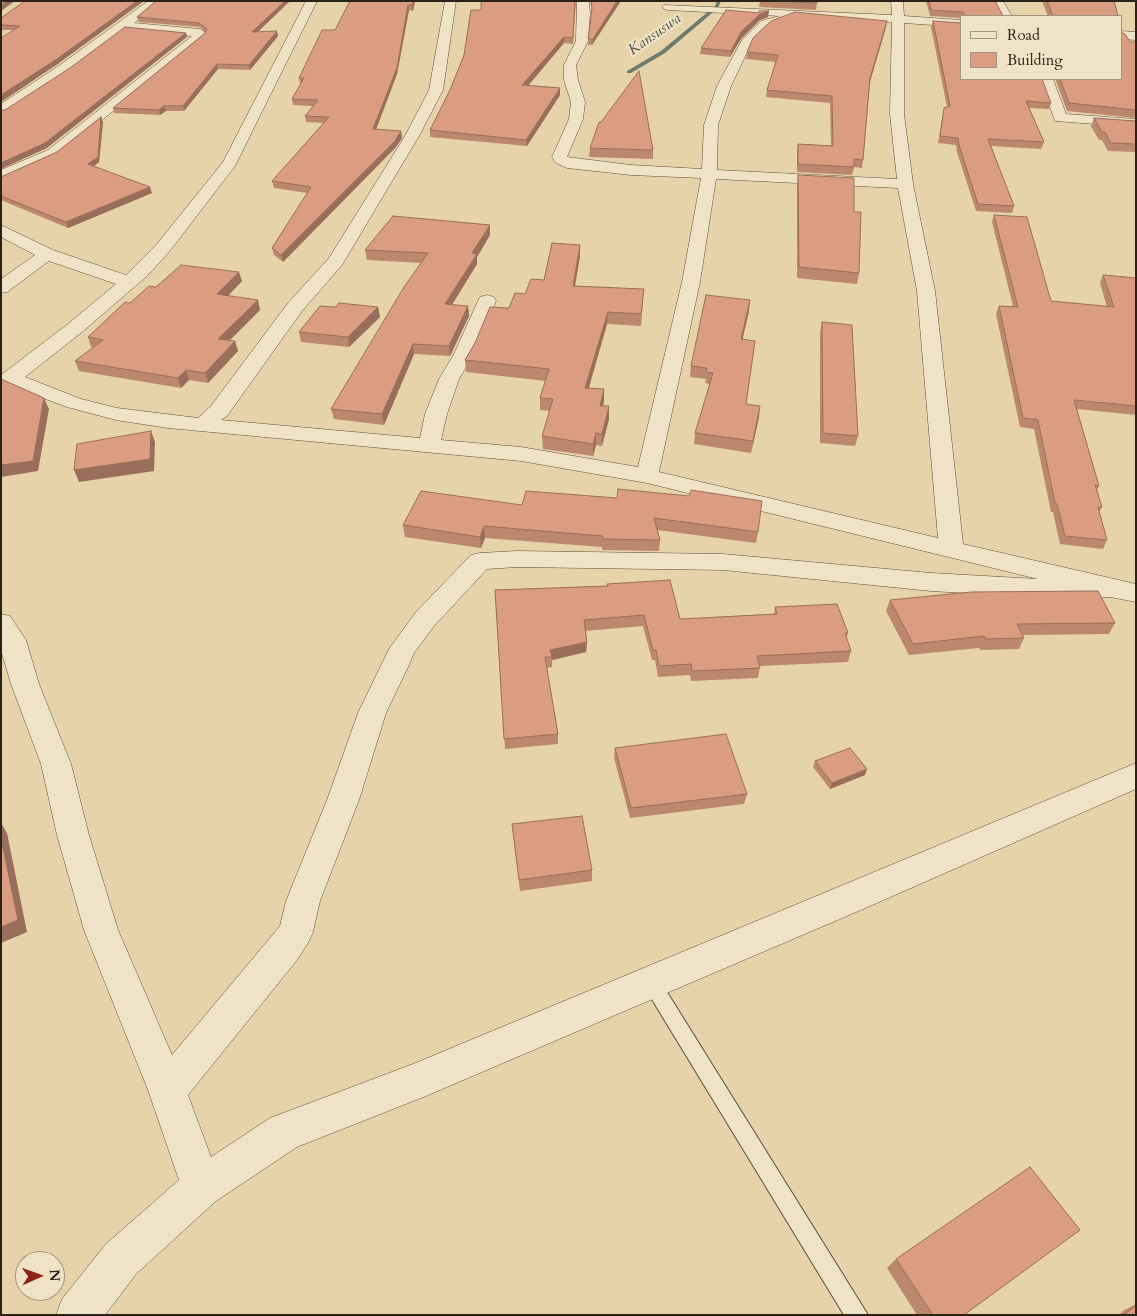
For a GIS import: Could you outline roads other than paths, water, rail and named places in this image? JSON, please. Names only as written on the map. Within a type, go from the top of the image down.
[{"type":"street","points":[[1,110],[124,26],[154,1]]},
{"type":"street","points":[[6,381],[75,328],[141,272],[163,248],[230,163],[312,1]]},
{"type":"street","points":[[204,425],[219,411],[295,307],[336,260],[412,136],[436,90],[451,1]]},
{"type":"street","points":[[583,1],[582,42],[570,65],[571,80],[578,102],[576,119],[559,157],[561,160],[567,163],[631,170],[905,184]]},
{"type":"street","points":[[997,1],[1005,15]]},
{"type":"street","points":[[668,7],[704,6],[726,10],[790,14],[898,10],[960,24]]},
{"type":"street","points":[[898,10],[896,114],[905,184],[926,291],[951,550]]},
{"type":"street","points":[[648,476],[691,282],[709,175],[711,125],[730,73],[746,43],[765,23],[783,19],[790,14]]},
{"type":"street","points":[[1,176],[53,153],[198,38],[200,33],[124,26]]},
{"type":"street","points":[[1122,35],[1136,36]]},
{"type":"street","points":[[1047,80],[1060,118],[1136,123]]},
{"type":"street","points":[[1,230],[47,254],[129,282]]},
{"type":"street","points":[[1,288],[47,254]]},
{"type":"street","points":[[428,444],[448,379],[464,354],[487,301]]},
{"type":"street","points":[[6,381],[74,403],[116,414],[204,425],[521,454],[648,476],[1136,593]]},
{"type":"street","points":[[167,1090],[285,949],[296,932],[303,901],[343,800],[372,713],[403,649],[425,619],[480,561],[526,559],[723,562],[931,582],[1032,588],[1110,588]]},
{"type":"street","points":[[1,623],[12,640],[25,684],[56,764],[73,835],[102,930],[167,1090],[202,1187]]},
{"type":"street","points":[[78,1315],[120,1259],[202,1187],[284,1132],[413,1083],[1136,775]]},
{"type":"lane","points":[[651,982],[857,1315]]},
{"type":"waterway","name":"Kansuswa","points":[[629,72],[663,52],[717,7],[719,1]]}]
